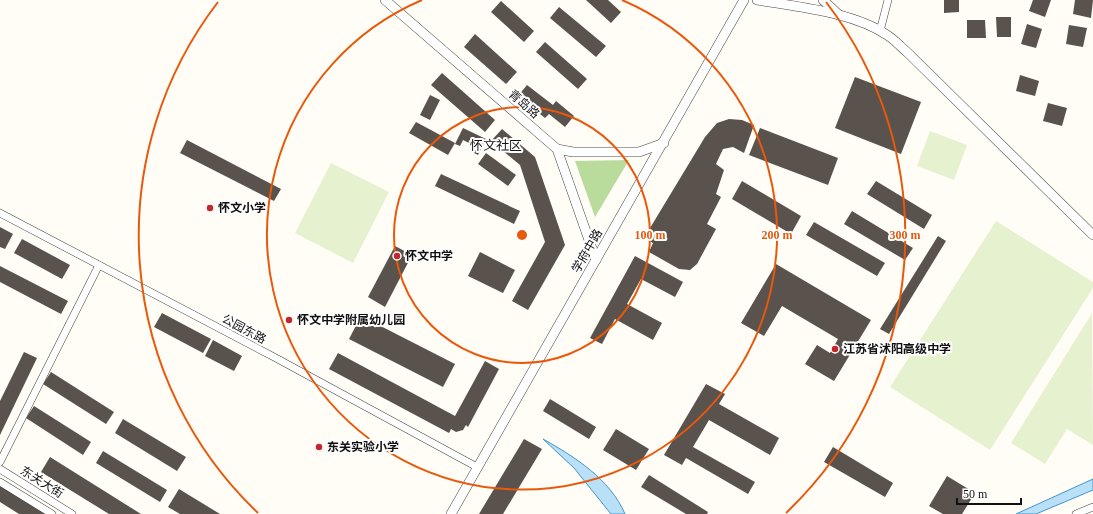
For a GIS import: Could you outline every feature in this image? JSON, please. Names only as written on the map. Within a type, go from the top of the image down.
[{"type":"street","name":"青岛路","points":[[385,0],[557,149],[596,260]]},
{"type":"street","name":"学府中路","points":[[451,514],[744,0]]},
{"type":"street","points":[[757,0],[839,15],[866,24],[887,35],[908,53],[1093,235]]},
{"type":"street","points":[[823,0],[839,15]]},
{"type":"street","points":[[880,31],[888,0]]},
{"type":"street","points":[[557,149],[573,152],[639,152],[664,142]]},
{"type":"street","name":"公园东路","points":[[0,213],[274,357],[477,467]]},
{"type":"street","points":[[0,462],[99,265]]},
{"type":"street","name":"东关大街","points":[[0,469],[72,514]]},
{"type":"street","name":"东关大街","points":[[0,482],[52,514]]},
{"type":"street","points":[[1076,514],[1093,507]]},
{"type":"green space","points":[[930,131],[967,145],[954,180],[917,166]]},
{"type":"green space","points":[[629,160],[595,217],[575,161]]},
{"type":"green space","points":[[331,163],[389,192],[353,263],[295,233]]},
{"type":"green space","points":[[996,221],[1093,282],[1093,288],[990,450],[890,387]]},
{"type":"green space","points":[[1092,313],[1093,445],[1067,429],[1045,464],[1011,443]]},
{"type":"water","points":[[543,439],[579,461],[601,480],[618,501],[625,514],[611,514],[574,468]]},
{"type":"water","points":[[1093,479],[1093,490],[1036,514],[1016,514]]},
{"type":"building","points":[[586,0],[608,0],[621,12],[611,23]]},
{"type":"building","points":[[944,0],[959,0],[959,12],[944,13]]},
{"type":"building","points":[[1033,0],[1051,0],[1045,17],[1029,11]]},
{"type":"building","points":[[1075,0],[1093,0],[1091,18],[1073,14]]},
{"type":"building","points":[[501,1],[534,31],[524,42],[491,12]]},
{"type":"building","points":[[559,7],[606,46],[596,57],[550,18]]},
{"type":"building","points":[[996,17],[1011,17],[1011,37],[997,37]]},
{"type":"building","points":[[967,20],[985,20],[986,38],[967,38]]},
{"type":"building","points":[[1027,24],[1042,29],[1036,48],[1021,44]]},
{"type":"building","points":[[1069,25],[1087,28],[1083,47],[1066,44]]},
{"type":"building","points":[[475,34],[517,72],[506,84],[464,47]]},
{"type":"building","points":[[545,42],[587,79],[578,89],[536,52]]},
{"type":"building","points":[[442,73],[495,120],[485,132],[431,85]]},
{"type":"building","points":[[1020,75],[1039,81],[1035,96],[1016,91]]},
{"type":"building","points":[[855,77],[921,102],[901,154],[835,128]]},
{"type":"building","points":[[527,85],[553,105],[556,101],[574,116],[565,127],[549,114],[545,118],[518,96]]},
{"type":"building","points":[[430,95],[440,100],[430,120],[420,115]]},
{"type":"building","points":[[1048,103],[1067,108],[1062,126],[1043,121]]},
{"type":"building","points":[[729,119],[742,120],[754,125],[744,153],[733,147],[723,149],[716,164],[724,170],[716,194],[721,197],[707,224],[716,229],[697,264],[690,270],[679,269],[649,252],[653,243],[644,238],[705,137],[717,123]]},
{"type":"building","points":[[416,122],[455,143],[448,155],[409,133]]},
{"type":"building","points":[[463,128],[486,139],[478,155],[474,153],[477,147],[463,140],[460,146],[455,144]]},
{"type":"building","points":[[760,128],[838,158],[828,185],[749,155]]},
{"type":"building","points":[[502,129],[535,157],[565,245],[528,310],[512,301],[545,242],[520,165],[491,141]]},
{"type":"building","points":[[187,140],[281,189],[274,201],[180,153]]},
{"type":"building","points":[[486,153],[516,175],[508,186],[478,164]]},
{"type":"building","points":[[441,174],[520,211],[514,224],[435,186]]},
{"type":"building","points":[[742,181],[801,216],[791,234],[732,199]]},
{"type":"building","points":[[876,181],[932,215],[924,229],[867,194]]},
{"type":"building","points":[[852,211],[913,248],[905,260],[844,224]]},
{"type":"building","points":[[814,222],[885,263],[877,276],[806,235]]},
{"type":"building","points":[[0,227],[13,234],[5,249],[0,247]]},
{"type":"building","points":[[938,236],[946,241],[889,334],[880,329]]},
{"type":"building","points":[[22,239],[70,265],[62,279],[14,253]]},
{"type":"building","points":[[395,246],[412,255],[385,307],[368,297]]},
{"type":"building","points":[[480,252],[515,270],[503,293],[468,276]]},
{"type":"building","points":[[635,256],[683,282],[675,297],[641,279],[627,304],[662,323],[653,340],[615,319],[602,344],[590,338]]},
{"type":"building","points":[[776,264],[871,320],[834,381],[805,364],[817,345],[830,353],[838,339],[782,306],[764,336],[741,323]]},
{"type":"building","points":[[0,266],[68,301],[61,314],[0,282]]},
{"type":"building","points":[[162,313],[211,339],[203,353],[154,327]]},
{"type":"building","points":[[361,316],[455,364],[443,387],[349,339]]},
{"type":"building","points":[[213,340],[242,356],[234,371],[205,356]]},
{"type":"building","points":[[24,352],[37,358],[0,435],[0,401]]},
{"type":"building","points":[[338,353],[455,416],[485,361],[499,369],[468,427],[466,425],[463,430],[456,432],[451,429],[449,433],[329,369]]},
{"type":"building","points":[[51,372],[114,412],[106,424],[43,384]]},
{"type":"building","points":[[706,384],[725,394],[719,404],[779,438],[770,455],[709,420],[693,447],[755,482],[748,494],[686,458],[682,465],[664,455]]},
{"type":"building","points":[[550,399],[596,427],[589,439],[543,411]]},
{"type":"building","points":[[34,406],[91,442],[83,455],[26,418]]},
{"type":"building","points":[[123,419],[186,457],[177,471],[115,433]]},
{"type":"building","points":[[616,429],[649,449],[636,470],[603,450]]},
{"type":"building","points":[[524,439],[542,449],[503,514],[479,514]]},
{"type":"building","points":[[833,447],[893,483],[885,497],[824,462]]},
{"type":"building","points":[[103,451],[167,490],[160,502],[96,463]]},
{"type":"building","points":[[50,457],[141,514],[109,514],[41,472]]},
{"type":"building","points":[[649,475],[708,512],[707,514],[686,514],[641,487]]},
{"type":"building","points":[[947,476],[975,493],[962,514],[943,514],[929,506]]},
{"type":"building","points":[[0,484],[46,514],[19,514],[0,502]]},
{"type":"building","points":[[179,489],[220,514],[180,514],[168,507]]},
{"type":"place","name":"怀文小学","points":[[210,208]]},
{"type":"place","name":"怀文中学","points":[[397,256]]},
{"type":"place","name":"怀文中学附属幼儿园","points":[[289,320]]},
{"type":"place","name":"江苏省沭阳高级中学","points":[[835,349]]},
{"type":"place","name":"东关实验小学","points":[[319,447]]},
{"type":"district","name":"怀文社区","points":[[496,145]]}]
